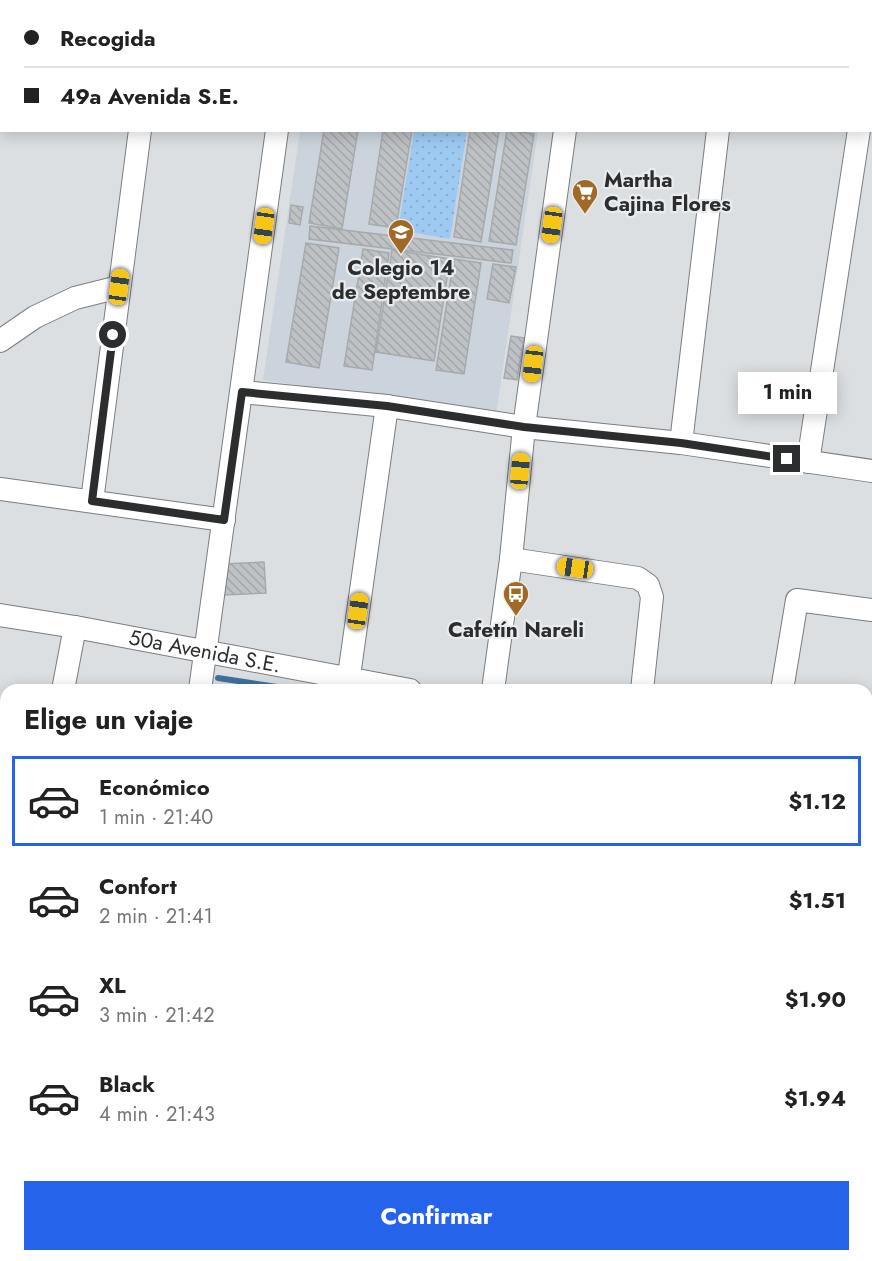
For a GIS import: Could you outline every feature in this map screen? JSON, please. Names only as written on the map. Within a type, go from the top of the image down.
[{"type":"street","points":[[92,501],[140,132]]},
{"type":"street","points":[[201,684],[277,132]]},
{"type":"street","points":[[495,684],[512,559],[524,427],[565,132]]},
{"type":"street","points":[[681,443],[718,132]]},
{"type":"street","points":[[808,462],[859,132]]},
{"type":"street","points":[[0,341],[34,317],[75,298],[119,287]]},
{"type":"street","points":[[242,392],[387,406],[524,427],[681,443],[872,471]]},
{"type":"street","points":[[348,684],[387,406]]},
{"type":"street","points":[[0,489],[224,520]]},
{"type":"street","points":[[512,559],[638,578],[648,585],[652,597],[643,684]]},
{"type":"street","points":[[783,684],[797,600],[872,610]]},
{"type":"street","name":"50a Avenida S.E.","points":[[0,615],[205,651],[344,684]]},
{"type":"street","points":[[64,684],[75,627]]},
{"type":"shaded area","name":"Colegio 14 de Septembre","points":[[300,132],[538,132],[496,415],[263,380]]},
{"type":"shaded area","points":[[414,132],[467,132],[450,239],[398,230]]},
{"type":"building","points":[[324,132],[358,132],[342,229],[309,223]]},
{"type":"building","points":[[383,132],[412,132],[396,228],[369,224]]},
{"type":"building","points":[[470,132],[499,132],[481,242],[454,237]]},
{"type":"building","points":[[507,132],[534,134],[516,245],[489,241]]},
{"type":"building","points":[[291,205],[303,207],[300,225],[289,223]]},
{"type":"building","points":[[310,226],[513,250],[511,263],[309,239]]},
{"type":"building","points":[[306,243],[339,248],[319,368],[286,362]]},
{"type":"building","points":[[363,249],[389,253],[372,370],[344,366]]},
{"type":"building","points":[[392,250],[450,259],[434,361],[376,352]]},
{"type":"building","points":[[454,259],[481,263],[464,374],[436,370]]},
{"type":"building","points":[[493,264],[516,267],[509,303],[487,299]]},
{"type":"building","points":[[511,336],[524,338],[517,380],[504,378]]},
{"type":"building","points":[[264,562],[266,593],[224,595],[222,564]]},
{"type":"waterway","points":[[218,678],[258,684]]},
{"type":"place","name":"Martha Cajina Flores","points":[[585,215]]},
{"type":"place","name":"Colegio 14 de Septembre","points":[[401,255]]},
{"type":"place","name":"Cafetín Nareli","points":[[516,617]]},
{"type":"route","points":[[113,335],[92,501],[224,520],[242,392],[387,406],[524,427],[681,443],[787,459]]}]
